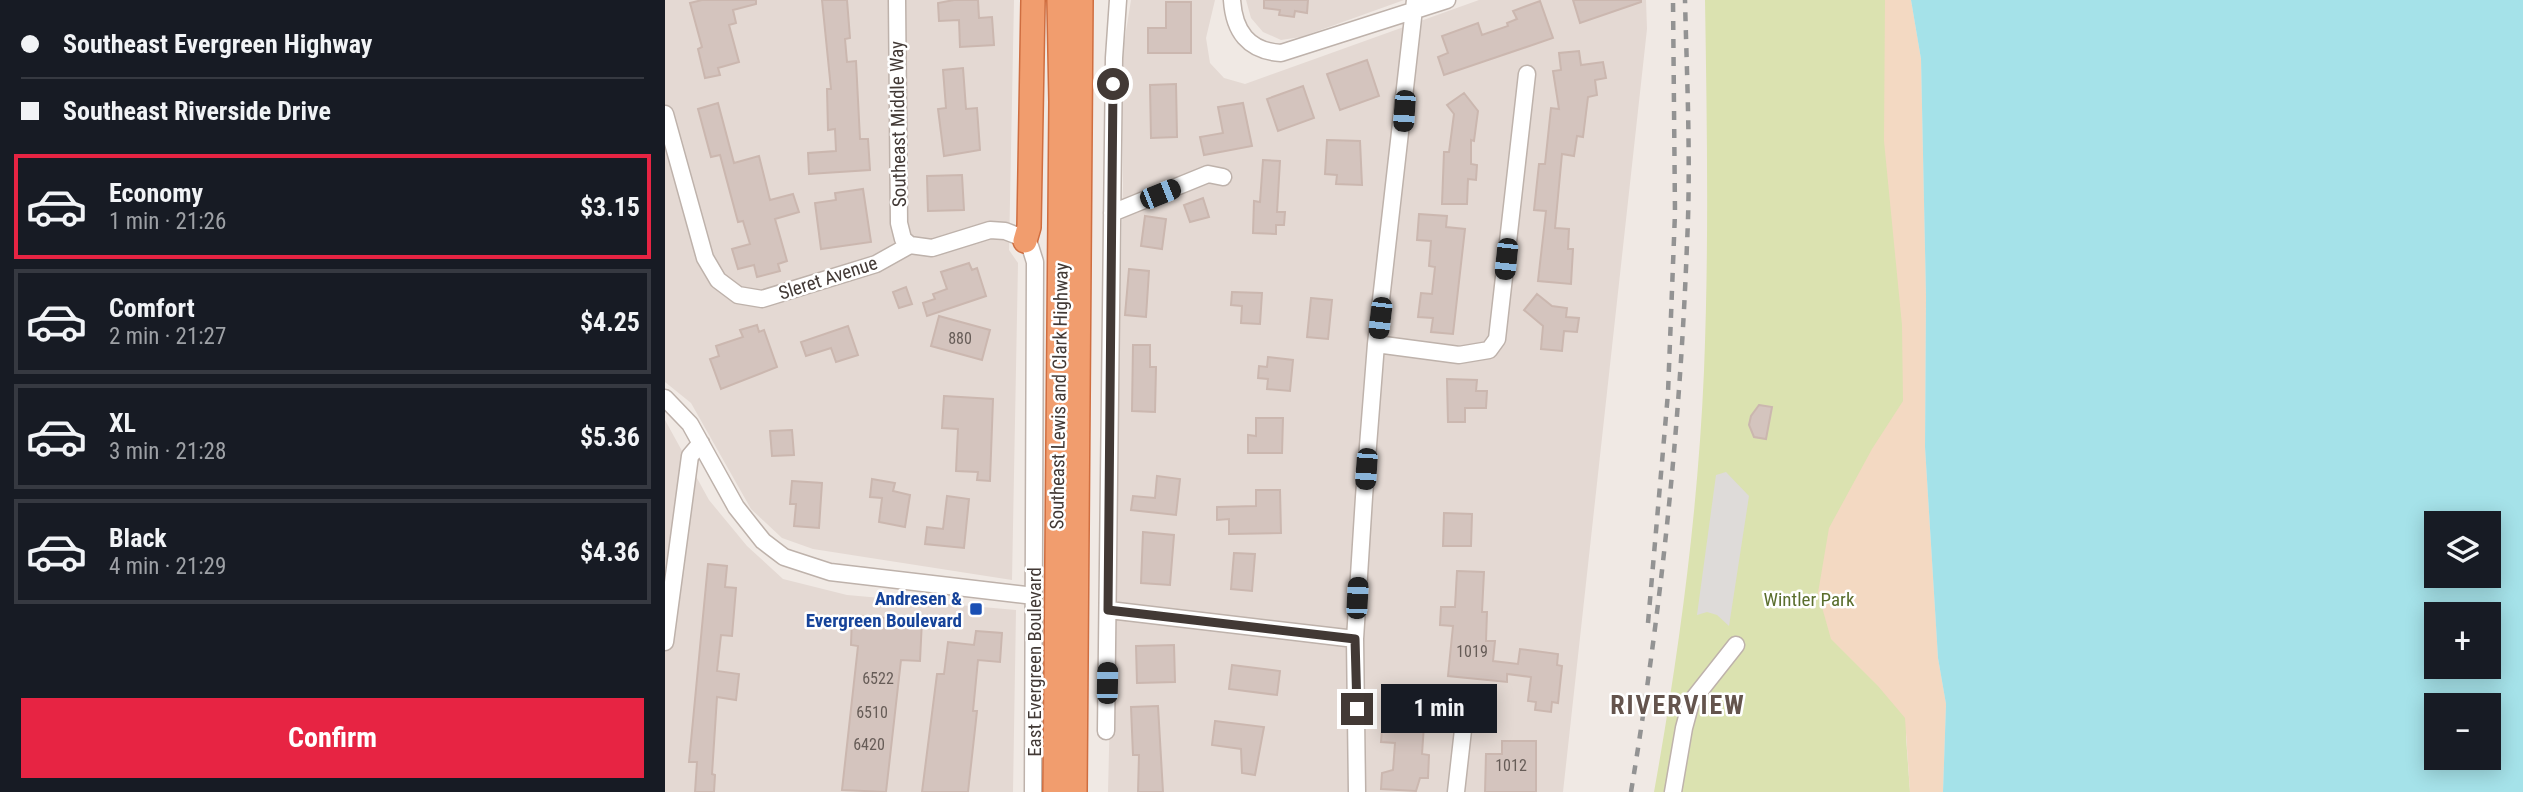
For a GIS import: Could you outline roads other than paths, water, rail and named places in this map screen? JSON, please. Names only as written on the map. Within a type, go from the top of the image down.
[{"type":"highway","points":[[1025,241],[1029,228],[1033,0]]},
{"type":"highway","name":"Southeast Lewis and Clark Highway","points":[[1055,792],[1061,116],[1059,0]]},
{"type":"highway","name":"Southeast Lewis and Clark Highway","points":[[1075,792],[1081,0]]},
{"type":"street","name":"Southeast Middle Way","points":[[897,0],[900,230],[910,245]]},
{"type":"street","points":[[1106,732],[1114,58],[1118,0]]},
{"type":"street","points":[[1232,0],[1233,21],[1240,33],[1253,45],[1269,52],[1281,53],[1413,6],[1447,0]]},
{"type":"street","points":[[1357,792],[1355,639],[1376,344],[1402,135],[1413,6]]},
{"type":"street","points":[[1376,344],[1459,355],[1489,350],[1497,339],[1527,74]]},
{"type":"street","name":"Sleret Avenue","points":[[665,114],[705,258],[718,280],[738,295],[762,299],[876,264],[910,245],[932,247],[998,230],[1011,233],[1025,241]]},
{"type":"street","points":[[1112,213],[1208,174],[1223,177]]},
{"type":"street","name":"East Evergreen Boulevard","points":[[1025,241],[1035,262],[1033,792]]},
{"type":"street","points":[[665,398],[680,410],[736,507],[763,541],[784,557],[830,572],[1034,596]]},
{"type":"street","points":[[665,642],[690,456],[701,443]]},
{"type":"street","points":[[1108,610],[1355,639]]},
{"type":"street","points":[[1673,792],[1683,729],[1691,702],[1736,645]]},
{"type":"street","points":[[1456,792],[1464,721]]},
{"type":"water","points":[[1911,0],[2523,0],[2523,792],[1943,792],[1946,704],[1938,658],[1925,447],[1926,296],[1921,59]]},
{"type":"railway","points":[[1648,623],[1668,393],[1675,213],[1673,0]]},
{"type":"railway","points":[[1631,792],[1660,587],[1680,382],[1689,183],[1685,0]]},
{"type":"place","name":"Andresen & Evergreen Boulevard","points":[[976,609]]},
{"type":"district","name":"RIVERVIEW","points":[[1678,705]]},
{"type":"park label","name":"Wintler Park","points":[[1809,599]]}]
